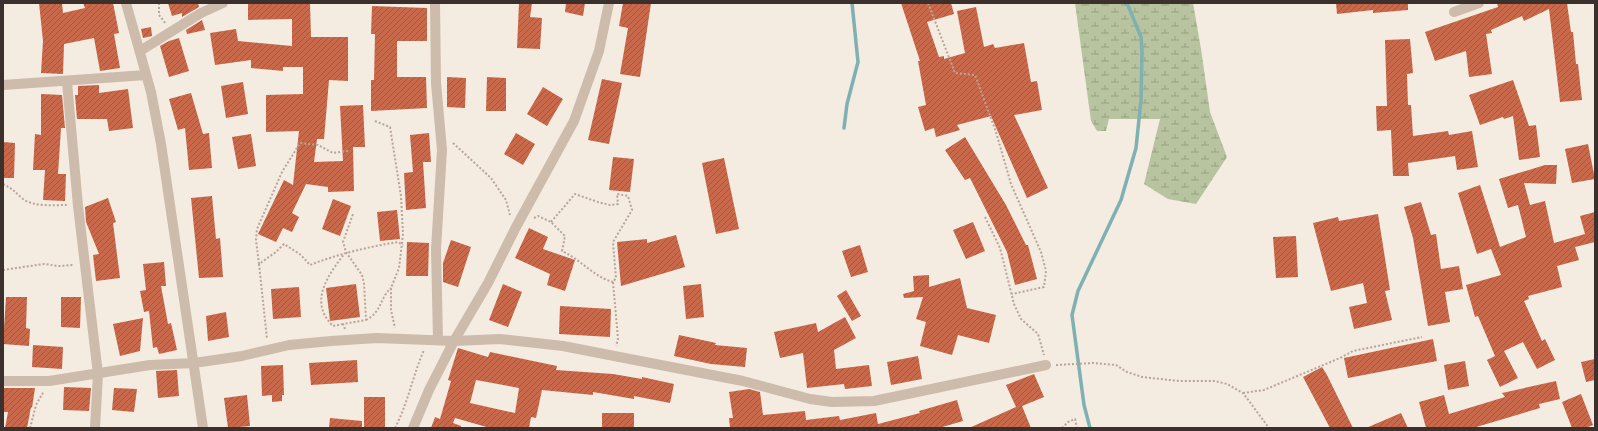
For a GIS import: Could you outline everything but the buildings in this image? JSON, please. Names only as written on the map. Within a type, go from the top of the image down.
[{"type":"street","points":[[126,3],[146,75],[161,144],[203,428]]},
{"type":"street","points":[[140,51],[201,13],[222,3]]},
{"type":"street","points":[[435,3],[436,83],[441,129],[442,170],[436,249],[438,340]]},
{"type":"street","points":[[413,428],[429,390],[454,341],[488,283],[516,227],[574,121],[599,51],[609,3]]},
{"type":"street","points":[[1454,12],[1479,3]]},
{"type":"street","points":[[3,85],[67,82],[146,75]]},
{"type":"street","points":[[67,82],[78,206],[98,374],[95,428]]},
{"type":"street","points":[[3,381],[49,381],[150,365],[194,363],[289,345],[349,339],[454,341],[500,339],[562,346],[743,381],[810,399],[832,402],[874,400],[1046,365]]},
{"type":"path","points":[[159,3],[159,15],[171,31]]},
{"type":"path","points":[[928,3],[955,73],[975,75],[996,132],[1011,184],[1041,252],[1046,271],[1044,287],[1012,294]]},
{"type":"path","points":[[3,24],[3,69]]},
{"type":"path","points":[[375,121],[390,127],[401,196],[403,246],[399,268],[391,288],[390,310],[395,330],[400,340]]},
{"type":"path","points":[[441,129],[451,141],[491,178],[506,200],[510,219],[516,227]]},
{"type":"path","points":[[268,350],[256,240],[257,229],[282,172],[300,143],[318,145],[333,153],[348,151]]},
{"type":"path","points":[[3,184],[12,188],[24,200],[43,205],[78,206]]},
{"type":"path","points":[[551,222],[574,194],[610,205],[618,204],[617,194],[628,196],[632,210],[613,242],[616,278],[613,282],[618,338],[613,355]]},
{"type":"path","points":[[353,214],[343,242],[346,252],[362,275],[364,283],[366,320]]},
{"type":"path","points":[[533,219],[538,216],[551,222],[565,236],[562,251],[576,257],[603,279],[613,282]]},
{"type":"path","points":[[985,217],[1000,248],[1012,294],[1021,319],[1038,334],[1046,365],[1093,363],[1116,366],[1127,372],[1142,377],[1179,381],[1215,381],[1227,384],[1243,393],[1269,428]]},
{"type":"path","points":[[259,264],[269,258],[284,244],[300,255],[310,265],[346,252],[398,242],[403,246]]},
{"type":"path","points":[[346,252],[331,273],[322,293],[321,309],[326,319],[333,326],[366,320],[377,313],[386,293],[391,288]]},
{"type":"path","points":[[3,270],[44,264],[59,266],[85,264]]},
{"type":"path","points":[[343,324],[349,339]]},
{"type":"path","points":[[1243,393],[1264,390],[1353,351],[1422,337]]},
{"type":"path","points":[[395,428],[401,416],[416,370],[428,341]]},
{"type":"path","points":[[30,428],[36,405],[49,381]]},
{"type":"path","points":[[1062,428],[1068,422],[1075,419],[1077,428]]},
{"type":"green space","points":[[1075,3],[1193,3],[1210,112],[1227,157],[1196,204],[1168,199],[1144,184],[1160,119],[1109,119],[1106,131],[1097,131],[1091,121]]},
{"type":"waterway","points":[[844,128],[847,104],[858,62],[852,3]]},
{"type":"waterway","points":[[1090,428],[1084,405],[1072,315],[1078,291],[1121,200],[1136,148],[1141,100],[1142,51],[1141,37],[1127,3]]}]
